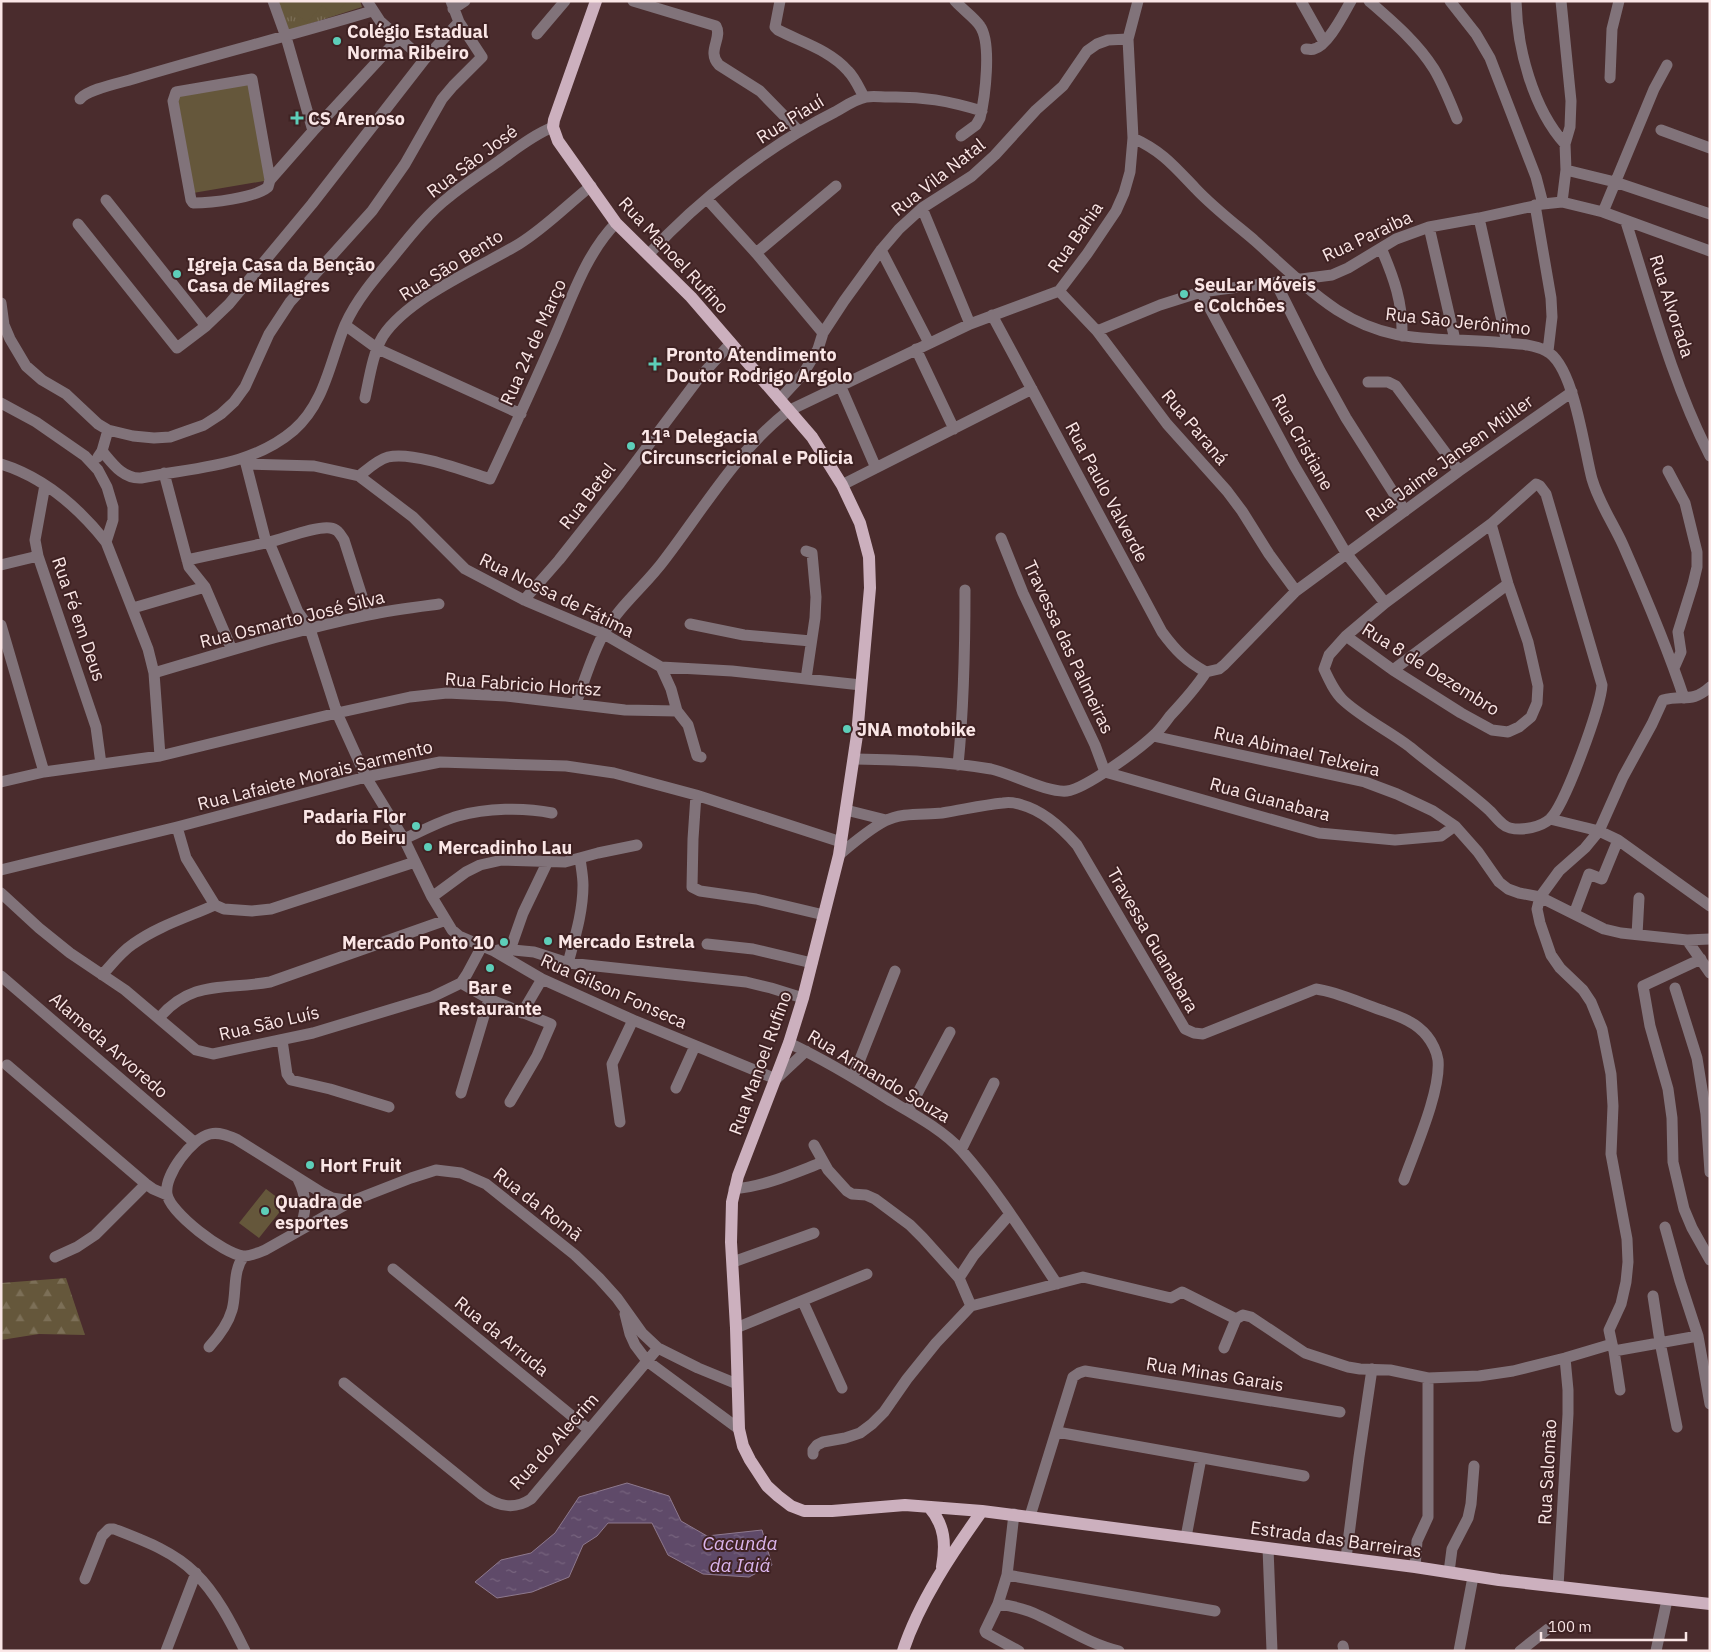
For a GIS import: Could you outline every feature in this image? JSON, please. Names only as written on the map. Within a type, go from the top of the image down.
[{"type":"main road","points":[[553,127],[556,113],[596,1]]},
{"type":"main road","name":"Rua Manoel Rufino","points":[[553,127],[554,134],[562,148],[616,223],[691,297],[812,437],[842,485],[860,523],[869,557],[870,588],[854,759],[839,855],[803,998],[789,1043],[744,1158],[734,1189],[731,1229],[736,1328],[738,1429],[743,1446],[758,1473],[778,1496],[791,1506],[804,1511],[816,1512],[890,1506],[957,1509]]},
{"type":"main road","points":[[929,1507],[936,1514],[944,1534],[941,1572]]},
{"type":"main road","name":"Estrada das Barreiras","points":[[957,1509],[1014,1514],[1186,1536],[1415,1567],[1474,1577],[1710,1604]]},
{"type":"main road","points":[[903,1651],[913,1625],[941,1572],[982,1511]]},
{"type":"street","points":[[273,1],[286,37],[313,131]]},
{"type":"street","points":[[1,303],[4,325],[26,366],[42,380],[66,394],[87,414],[108,430],[133,436],[170,437],[204,425],[221,414],[234,402],[245,387],[269,334],[290,302],[372,211],[406,164],[442,99],[482,56],[459,22],[452,5],[465,1]]},
{"type":"street","points":[[537,34],[565,1]]},
{"type":"street","points":[[633,1],[716,26],[718,28],[713,56],[715,60],[719,65],[760,90],[799,131]]},
{"type":"street","points":[[780,1],[775,27],[835,59],[854,78],[864,97]]},
{"type":"street","points":[[955,1],[980,25],[987,55],[982,111],[976,125],[961,136]]},
{"type":"street","name":"Rua Bahia","points":[[576,703],[604,634],[624,605],[665,559],[746,451],[788,411],[970,324],[1059,291],[1116,211],[1130,172],[1133,138],[1128,39],[1138,1]]},
{"type":"street","points":[[1301,1],[1324,42]]},
{"type":"street","points":[[1306,49],[1314,49],[1324,42],[1338,25],[1352,1]]},
{"type":"street","points":[[1369,1],[1417,46],[1434,70],[1457,119]]},
{"type":"street","points":[[1450,1],[1476,34],[1490,58],[1536,177],[1551,298],[1552,318],[1548,351]]},
{"type":"street","points":[[1516,1],[1517,19],[1531,81],[1548,121],[1565,144]]},
{"type":"street","points":[[1562,1],[1571,101],[1570,127],[1565,144],[1566,170],[1562,202]]},
{"type":"street","points":[[1610,78],[1612,29],[1618,1]]},
{"type":"street","points":[[80,99],[87,94],[174,67],[286,37],[369,6],[380,21],[398,39],[424,60]]},
{"type":"street","points":[[78,224],[177,348],[206,326],[229,304],[312,204],[424,60],[459,22]]},
{"type":"street","points":[[270,180],[252,79],[176,92],[173,101],[192,202],[213,202],[258,192],[268,187],[270,180],[313,131],[398,39]]},
{"type":"street","name":"Rua Vila Natal","points":[[779,400],[795,384],[812,361],[824,333],[858,280],[899,228],[922,208],[972,176],[995,155],[1036,110],[1063,86],[1087,51],[1097,44],[1108,40],[1128,39]]},
{"type":"street","points":[[1603,212],[1654,89],[1667,65]]},
{"type":"street","name":"Rua Piauí","points":[[648,255],[675,226],[707,199],[799,131],[864,97],[940,99],[982,111]]},
{"type":"street","name":"Rua Sâo José","points":[[102,452],[118,469],[130,477],[141,478],[245,461],[279,441],[294,430],[311,411],[324,386],[345,325],[354,308],[379,273],[410,236],[448,198],[533,136],[553,127]]},
{"type":"street","points":[[1661,130],[1710,148]]},
{"type":"street","name":"Rua São Jerônimo","points":[[1133,138],[1161,154],[1175,165],[1196,189],[1298,278],[1336,309],[1357,322],[1380,332],[1402,336],[1529,345],[1548,351],[1563,370],[1572,392],[1592,479],[1605,512],[1639,582],[1674,668],[1684,698]]},
{"type":"street","points":[[1566,170],[1614,182],[1710,214]]},
{"type":"street","name":"Rua São Bento","points":[[364,398],[378,348],[385,334],[413,308],[434,292],[527,238],[591,186]]},
{"type":"street","points":[[756,253],[836,186]]},
{"type":"street","points":[[707,199],[824,333]]},
{"type":"street","points":[[106,200],[206,326]]},
{"type":"street","name":"Rua Paraiba","points":[[1097,331],[1160,305],[1201,292],[1276,283],[1298,278],[1316,278],[1332,274],[1348,268],[1396,239],[1429,227],[1539,205],[1562,202],[1603,212],[1626,222],[1710,251]]},
{"type":"street","points":[[922,208],[970,324]]},
{"type":"street","points":[[1480,218],[1507,343]]},
{"type":"street","name":"Rua Alvorada","points":[[1626,222],[1693,423],[1710,456]]},
{"type":"street","name":"Rua 24 de Março","points":[[359,476],[378,461],[395,456],[434,462],[490,479],[521,414],[585,268],[600,241],[616,223]]},
{"type":"street","points":[[1429,227],[1455,340]]},
{"type":"street","points":[[1381,248],[1390,267],[1400,303],[1402,336]]},
{"type":"street","points":[[880,250],[929,343]]},
{"type":"street","points":[[1276,283],[1346,418],[1405,511]]},
{"type":"street","name":"Rua Paraná","points":[[1059,291],[1097,331],[1167,424],[1227,491],[1296,591]]},
{"type":"street","name":"Rua Cristiane","points":[[1201,292],[1294,465],[1346,553],[1385,603]]},
{"type":"street","name":"Rua Paulo Valverde","points":[[992,315],[1162,632],[1176,651],[1190,664],[1206,672]]},
{"type":"street","points":[[345,325],[378,348],[521,414]]},
{"type":"street","name":"Rua Betel","points":[[524,600],[591,520],[699,378],[731,343]]},
{"type":"street","points":[[916,349],[954,429]]},
{"type":"street","points":[[1368,382],[1388,382],[1396,386],[1459,471]]},
{"type":"street","points":[[840,385],[876,468]]},
{"type":"street","points":[[842,485],[1032,389]]},
{"type":"street","name":"Rua Jaime Jansen Müller","points":[[1206,672],[1219,669],[1224,665],[1296,591],[1459,471],[1572,392]]},
{"type":"street","points":[[1,403],[36,422],[77,450],[93,464],[105,482],[113,507],[113,520],[106,542]]},
{"type":"street","points":[[93,464],[102,452],[108,430]]},
{"type":"street","name":"Rua Nossa de Fátima","points":[[245,461],[314,466],[359,476],[413,517],[465,569],[524,600],[604,634],[661,667],[732,671],[860,685]]},
{"type":"street","name":"Rua Gilson Fonseca","points":[[245,461],[267,542],[294,603],[310,629],[337,713],[366,777],[404,839],[432,897],[455,933],[494,951],[542,979],[632,1020],[776,1079]]},
{"type":"street","points":[[1,464],[45,485],[87,518],[106,542],[148,648],[154,673],[160,756]]},
{"type":"street","points":[[1668,472],[1684,503],[1697,552],[1697,567],[1693,584],[1678,632],[1681,652],[1674,668]]},
{"type":"street","points":[[164,473],[186,560],[194,575],[205,587],[232,650]]},
{"type":"street","points":[[1536,484],[1540,486],[1546,494],[1602,685],[1596,713],[1564,796],[1550,819],[1529,828],[1509,828],[1471,793],[1344,701],[1332,685],[1324,669],[1329,655],[1346,636],[1385,603],[1491,524],[1532,486],[1536,484]]},
{"type":"street","name":"Rua Fé em Deus","points":[[45,485],[35,540],[38,556],[96,727],[102,764]]},
{"type":"street","name":"Rua 8 de Dezembro","points":[[1346,636],[1393,670],[1461,713],[1492,730],[1508,732],[1519,728],[1531,717],[1538,704],[1538,686],[1528,642],[1508,584],[1491,524]]},
{"type":"street","points":[[186,560],[327,527],[338,530],[344,540],[368,615]]},
{"type":"street","name":"Travessa das Palmeiras","points":[[1001,538],[1023,593],[1095,745],[1105,772]]},
{"type":"street","points":[[806,551],[812,553],[816,597],[815,618],[806,679]]},
{"type":"street","points":[[1,565],[38,556]]},
{"type":"street","points":[[1393,670],[1508,584]]},
{"type":"street","points":[[133,608],[205,587]]},
{"type":"street","points":[[958,765],[963,713],[965,590]]},
{"type":"street","name":"Rua Osmarto José Silva","points":[[154,673],[310,629],[368,615],[439,604]]},
{"type":"street","points":[[690,624],[744,635],[811,642]]},
{"type":"street","points":[[1,625],[44,772]]},
{"type":"street","points":[[661,667],[671,689],[677,711],[687,722],[697,756],[701,757]]},
{"type":"street","points":[[854,759],[899,760],[958,765],[1010,774],[1059,791],[1070,791],[1105,772],[1153,736],[1198,685],[1206,672]]},
{"type":"street","points":[[1620,1390],[1609,1330],[1620,1304],[1626,1282],[1628,1262],[1627,1239],[1611,1154],[1613,1106],[1611,1074],[1602,1029],[1591,1002],[1583,990],[1565,973],[1551,955],[1540,923],[1538,910],[1540,898],[1559,871],[1585,848],[1599,831],[1615,794],[1662,701],[1665,699],[1694,698],[1710,688]]},
{"type":"street","name":"Rua Fabricio Hortsz","points":[[1,782],[44,772],[160,756],[337,713],[410,697],[447,693],[576,703],[625,710],[677,711]]},
{"type":"street","name":"Rua Abimael Telxeira","points":[[1153,736],[1365,782],[1426,807],[1455,826],[1478,852],[1499,882],[1508,889],[1540,898],[1604,929],[1621,933],[1688,940],[1710,939]]},
{"type":"street","name":"Rua Lafaiete Morais Sarmento","points":[[1,870],[366,777],[440,762],[549,765],[614,773],[696,795],[841,842]]},
{"type":"street","name":"Rua Guanabara","points":[[1105,772],[1319,833],[1395,840],[1441,836],[1455,826]]},
{"type":"street","points":[[696,795],[691,883],[693,889],[756,899],[824,915]]},
{"type":"street","name":"Travessa Guanabara","points":[[839,855],[855,840],[886,820],[900,816],[940,813],[1005,802],[1021,805],[1036,810],[1051,820],[1077,845],[1185,1028],[1194,1033],[1203,1034],[1316,990],[1334,993],[1406,1020],[1427,1036],[1434,1047],[1438,1058],[1438,1073],[1434,1094],[1404,1180]]},
{"type":"street","points":[[404,839],[449,819],[469,813],[526,809],[552,813]]},
{"type":"street","name":"Travessa Guanabara","points":[[846,810],[886,820]]},
{"type":"street","points":[[1550,819],[1599,831],[1618,840],[1710,906]]},
{"type":"street","points":[[177,826],[186,858],[215,905],[224,909],[252,911],[271,909],[415,862]]},
{"type":"street","points":[[1574,914],[1589,874],[1602,879],[1618,840]]},
{"type":"street","points":[[432,897],[466,872],[480,865],[502,860],[547,863],[565,862],[637,845]]},
{"type":"street","points":[[568,962],[581,912],[583,885],[580,858]]},
{"type":"street","points":[[510,950],[523,913],[547,863]]},
{"type":"street","name":"Rua São Luís","points":[[1,893],[70,953],[159,1018],[196,1050],[204,1053],[212,1054],[313,1033],[432,996],[461,983]]},
{"type":"street","points":[[1637,935],[1639,898]]},
{"type":"street","points":[[102,975],[118,956],[146,936],[215,905]]},
{"type":"street","points":[[159,1018],[175,1001],[205,988],[270,982],[446,920]]},
{"type":"street","points":[[1688,940],[1710,972]]},
{"type":"street","points":[[707,944],[753,949],[812,963]]},
{"type":"street","points":[[482,946],[468,974],[461,983],[489,1000],[551,1024],[537,1056],[510,1102]]},
{"type":"street","points":[[494,951],[534,952],[568,962],[746,982],[803,998]]},
{"type":"street","points":[[1701,959],[1643,986],[1650,1026],[1668,1089],[1672,1118],[1673,1162],[1684,1210],[1710,1260]]},
{"type":"street","points":[[853,1077],[895,971]]},
{"type":"street","name":"Alameda Arvoredo","points":[[1,976],[194,1142]]},
{"type":"street","points":[[522,1013],[542,979]]},
{"type":"street","points":[[1675,988],[1697,1058],[1706,1114],[1710,1172]]},
{"type":"street","points":[[460,1093],[489,1000]]},
{"type":"street","points":[[620,1122],[612,1064],[632,1020]]},
{"type":"street","points":[[908,1111],[950,1032]]},
{"type":"street","points":[[282,1040],[287,1074],[290,1080],[330,1089],[390,1107]]},
{"type":"street","name":"Rua Armando Souza","points":[[789,1043],[853,1077],[908,1111],[961,1150],[1010,1214],[1057,1284]]},
{"type":"street","points":[[676,1088],[694,1046]]},
{"type":"street","points":[[776,1079],[806,1051]]},
{"type":"street","points":[[7,1065],[146,1184],[167,1195],[176,1210],[192,1224],[232,1253],[244,1256],[254,1255],[299,1230],[303,1219],[306,1197],[298,1178]]},
{"type":"street","points":[[961,1150],[994,1083]]},
{"type":"street","points":[[167,1195],[169,1179],[194,1142],[209,1134],[226,1135],[236,1139],[311,1187],[332,1198],[352,1201]]},
{"type":"street","points":[[814,1145],[823,1162],[847,1191],[852,1194],[866,1195],[875,1199],[910,1225],[923,1238],[959,1278],[971,1306]]},
{"type":"street","points":[[734,1189],[769,1182],[823,1162]]},
{"type":"street","name":"Rua da Romã","points":[[299,1230],[352,1201],[423,1173],[448,1170],[474,1178],[486,1184],[510,1202],[575,1255],[599,1278],[642,1333],[658,1348],[698,1368],[737,1384]]},
{"type":"street","points":[[55,1257],[77,1247],[95,1234],[146,1184]]},
{"type":"street","points":[[959,1278],[974,1256],[1010,1214]]},
{"type":"street","points":[[1665,1227],[1698,1336],[1710,1404]]},
{"type":"street","points":[[733,1262],[814,1233]]},
{"type":"street","points":[[209,1347],[230,1318],[233,1308],[237,1268],[244,1256]]},
{"type":"street","name":"Rua da Arruda","points":[[393,1269],[589,1430]]},
{"type":"street","points":[[736,1328],[803,1302],[866,1274]]},
{"type":"street","points":[[813,1454],[817,1445],[860,1433],[872,1424],[884,1412],[936,1342],[971,1306],[1083,1277],[1171,1298],[1182,1292],[1236,1320]]},
{"type":"street","points":[[1652,1296],[1677,1426]]},
{"type":"street","points":[[803,1302],[842,1388]]},
{"type":"street","name":"Rua da Romã","points":[[625,1310],[630,1334],[635,1345],[647,1361],[738,1429]]},
{"type":"street","points":[[1224,1348],[1236,1320],[1239,1316],[1246,1315],[1305,1352],[1348,1367],[1390,1370],[1428,1378],[1496,1374],[1613,1348],[1698,1336]]},
{"type":"street","name":"Rua do Alecrim","points":[[344,1383],[481,1494],[499,1505],[516,1506],[524,1504],[531,1499],[658,1348]]},
{"type":"street","name":"Rua Salomão","points":[[1558,1587],[1568,1414],[1565,1358]]},
{"type":"street","points":[[1346,1558],[1372,1369]]},
{"type":"street","name":"Rua Minas Garais","points":[[1057,1432],[1073,1377],[1085,1371],[1340,1412]]},
{"type":"street","points":[[1415,1567],[1417,1542],[1428,1517],[1428,1378]]},
{"type":"street","points":[[1030,1516],[1057,1432],[1304,1476]]},
{"type":"street","points":[[1186,1536],[1201,1458]]},
{"type":"street","points":[[1449,1572],[1452,1549],[1468,1518],[1474,1466]]},
{"type":"street","points":[[1014,1514],[1007,1575],[998,1604],[985,1632],[1019,1651]]},
{"type":"street","points":[[85,1579],[102,1536],[109,1529],[144,1540],[178,1559],[196,1573],[218,1603],[245,1651]]},
{"type":"street","points":[[1268,1548],[1272,1651]]},
{"type":"street","points":[[166,1651],[196,1573]]},
{"type":"street","points":[[1007,1575],[1215,1611]]},
{"type":"street","points":[[1459,1651],[1474,1577]]},
{"type":"street","points":[[1656,1651],[1667,1600]]},
{"type":"street","points":[[998,1604],[1039,1615],[1084,1640],[1119,1651]]},
{"type":"street","points":[[1520,1651],[1548,1629]]},
{"type":"green space","points":[[276,1],[360,1],[362,7],[287,31]]},
{"type":"green space","points":[[281,1],[347,1],[334,16],[322,5],[307,23]]},
{"type":"green space","points":[[252,79],[270,180],[193,193],[176,92]]},
{"type":"green space","name":"Quadra de esportes","points":[[266,1189],[286,1204],[259,1238],[239,1223]]},
{"type":"green space","points":[[66,1278],[85,1335],[39,1334],[1,1340],[1,1283]]},
{"type":"water","name":"Cacunda da Iaiá","points":[[627,1483],[669,1496],[681,1521],[707,1536],[762,1530],[772,1565],[749,1577],[703,1574],[668,1555],[652,1523],[608,1523],[597,1536],[583,1545],[569,1577],[532,1592],[497,1598],[475,1582],[501,1560],[531,1553],[555,1533],[579,1497]]},
{"type":"place","name":"Colégio Estadual Norma Ribeiro","points":[[337,41]]},
{"type":"place","name":"CS Arenoso","points":[[297,118]]},
{"type":"place","name":"Igreja Casa da Benção Casa de Milagres","points":[[177,274]]},
{"type":"place","name":"SeuLar Móveis e Colchões","points":[[1184,294]]},
{"type":"place","name":"Pronto Atendimento Doutor Rodrigo Argolo","points":[[655,364]]},
{"type":"place","name":"11ª Delegacia Circunscricional e Policia","points":[[631,446]]},
{"type":"place","name":"JNA motobike","points":[[847,729]]},
{"type":"place","name":"Padaria Flor do Beiru","points":[[416,826]]},
{"type":"place","name":"Mercadinho Lau","points":[[428,847]]},
{"type":"place","name":"Mercado Estrela","points":[[548,941]]},
{"type":"place","name":"Mercado Ponto 10","points":[[504,942]]},
{"type":"place","name":"Bar e Restaurante","points":[[490,968]]},
{"type":"place","name":"Hort Fruit","points":[[310,1165]]},
{"type":"place","name":"Quadra de esportes","points":[[265,1211]]}]
